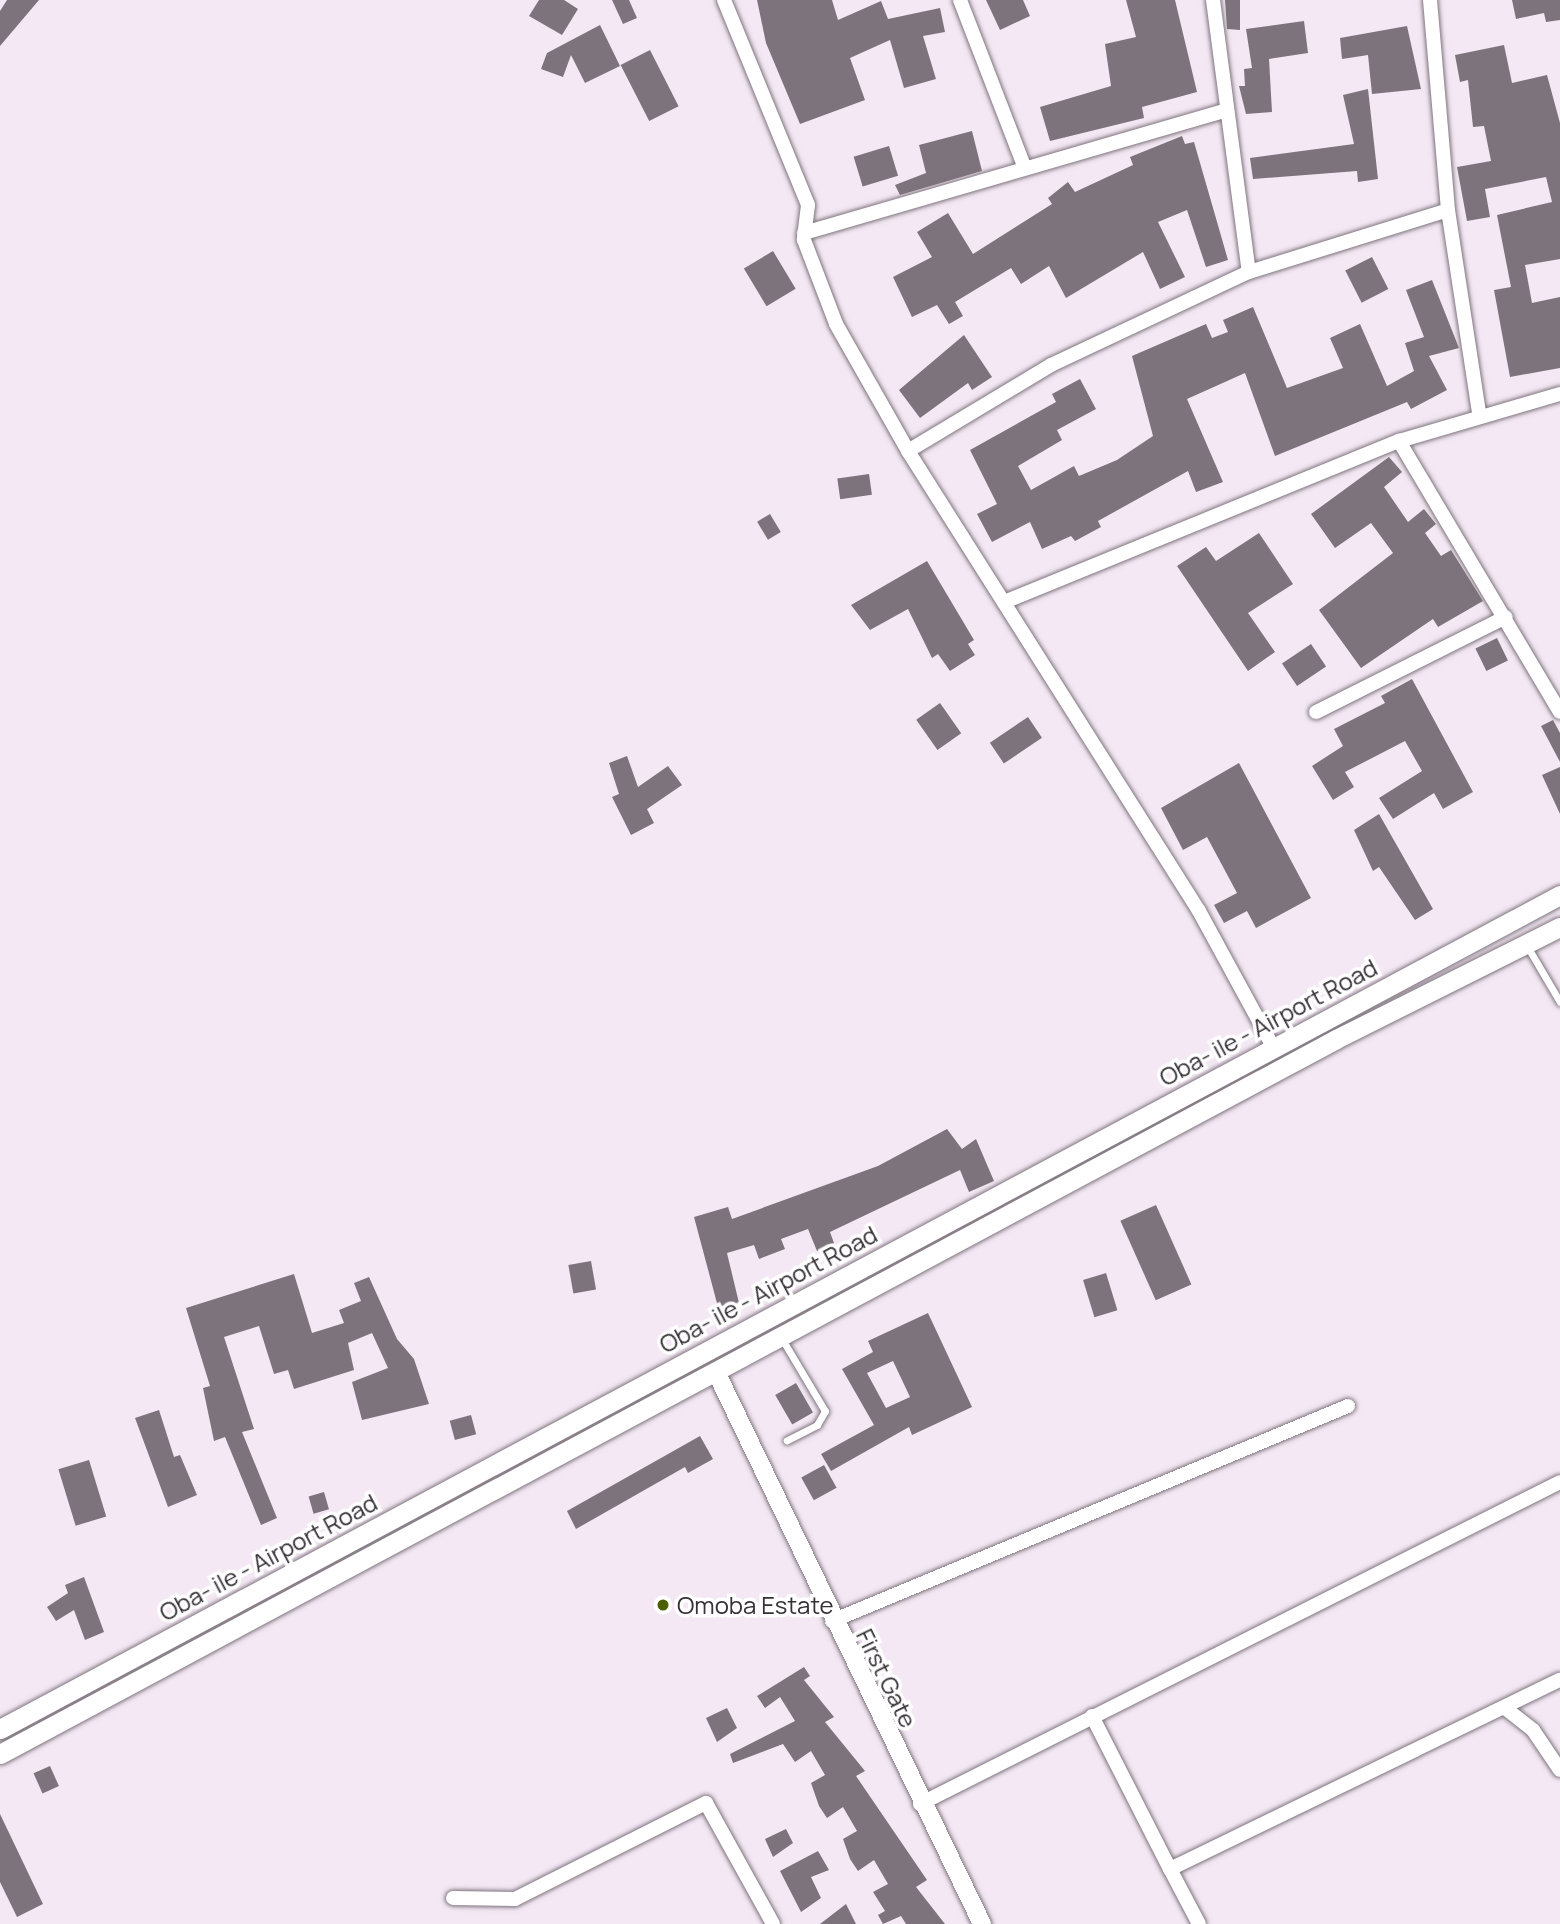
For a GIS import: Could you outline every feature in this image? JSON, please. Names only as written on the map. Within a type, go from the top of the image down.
[{"type":"main road","name":"Oba- ile - Airport Road","points":[[0,1729],[1325,1017],[1560,895]]},
{"type":"main road","name":"Oba- ile - Airport Road","points":[[0,1755],[717,1374],[1336,1039],[1560,927]]},
{"type":"main road","points":[[1325,1017],[1336,1039]]},
{"type":"main road","points":[[329,1552],[342,1573]]},
{"type":"street","points":[[724,0],[807,205],[804,233],[836,324],[908,451],[1199,911],[1273,1047]]},
{"type":"street","points":[[960,0],[1024,166]]},
{"type":"street","points":[[1213,0],[1249,272]]},
{"type":"street","points":[[1430,0],[1448,210],[1479,412]]},
{"type":"street","points":[[804,233],[1024,166],[1226,110]]},
{"type":"street","points":[[908,451],[1051,365],[1249,272],[1448,210]]},
{"type":"street","points":[[1003,602],[1399,441],[1479,412],[1560,394]]},
{"type":"street","points":[[1399,441],[1560,712]]},
{"type":"street","points":[[1316,712],[1506,617]]},
{"type":"street","name":"First Gate","points":[[717,1374],[920,1804],[982,1924]]},
{"type":"street","points":[[832,1621],[1348,1406]]},
{"type":"street","points":[[920,1804],[1560,1482]]},
{"type":"street","points":[[1170,1869],[1560,1680]]},
{"type":"street","points":[[1505,1707],[1533,1730],[1560,1770]]},
{"type":"street","points":[[1091,1716],[1199,1924]]},
{"type":"street","points":[[453,1898],[515,1899],[706,1802],[773,1924]]},
{"type":"lane","points":[[1526,944],[1560,1002]]},
{"type":"lane","points":[[782,1339],[825,1410],[817,1425],[787,1440]]},
{"type":"building","points":[[7,0],[39,0],[0,46],[0,11]]},
{"type":"building","points":[[539,0],[564,0],[578,9],[562,35],[529,16]]},
{"type":"building","points":[[612,0],[629,0],[637,18],[623,24]]},
{"type":"building","points":[[757,0],[832,0],[838,20],[881,1],[888,19],[940,8],[945,32],[923,36],[936,79],[904,88],[890,40],[850,58],[865,100],[800,124],[766,43]]},
{"type":"building","points":[[986,0],[1023,0],[1030,16],[1000,30]]},
{"type":"building","points":[[1126,0],[1175,0],[1197,92],[1142,107],[1144,118],[1050,141],[1040,107],[1111,86],[1105,44],[1136,37]]},
{"type":"building","points":[[1225,0],[1240,0],[1240,30],[1227,29]]},
{"type":"building","points":[[1512,0],[1560,0],[1560,20],[1546,22],[1544,13],[1516,19]]},
{"type":"building","points":[[1304,21],[1308,53],[1269,59],[1272,112],[1246,114],[1239,86],[1245,86],[1244,69],[1252,68],[1246,29]]},
{"type":"building","points":[[600,25],[620,66],[585,83],[571,55],[563,77],[541,69],[547,53]]},
{"type":"building","points":[[1407,26],[1421,89],[1372,94],[1368,55],[1342,59],[1340,38]]},
{"type":"building","points":[[1504,45],[1512,83],[1547,75],[1560,123],[1560,259],[1525,265],[1532,303],[1560,297],[1560,368],[1510,377],[1494,290],[1511,287],[1497,215],[1552,202],[1546,177],[1485,189],[1490,217],[1467,221],[1457,167],[1491,161],[1484,126],[1473,127],[1468,80],[1460,82],[1455,55]]},
{"type":"building","points":[[650,50],[679,106],[649,121],[621,65]]},
{"type":"building","points":[[1368,89],[1378,179],[1358,182],[1357,171],[1253,179],[1250,158],[1354,144],[1343,95]]},
{"type":"building","points":[[972,131],[982,171],[900,195],[895,185],[926,173],[919,145]]},
{"type":"building","points":[[1182,136],[1185,144],[1194,142],[1228,260],[1206,267],[1187,210],[1158,222],[1185,277],[1160,289],[1143,252],[1066,298],[1049,266],[1021,284],[1011,268],[955,302],[963,316],[949,324],[937,305],[912,317],[893,277],[932,257],[917,232],[948,213],[973,254],[1052,204],[1048,198],[1068,182],[1075,192],[1133,165],[1130,157]]},
{"type":"building","points":[[889,146],[898,176],[863,186],[854,157]]},
{"type":"building","points":[[773,251],[796,289],[767,306],[744,269]]},
{"type":"building","points":[[1372,257],[1388,289],[1362,303],[1345,271]]},
{"type":"building","points":[[1432,280],[1459,348],[1429,356],[1447,390],[1411,409],[1407,402],[1275,456],[1245,373],[1187,399],[1223,482],[1196,492],[1188,471],[1098,521],[1101,527],[1075,541],[1071,536],[1042,549],[1030,522],[992,542],[977,514],[997,504],[970,450],[1056,402],[1052,394],[1080,379],[1096,409],[1057,430],[1062,440],[1018,466],[1031,490],[1074,466],[1079,476],[1117,460],[1153,436],[1132,356],[1206,324],[1212,338],[1228,332],[1223,320],[1253,307],[1287,388],[1343,368],[1330,338],[1360,324],[1387,386],[1414,371],[1405,343],[1424,337],[1406,290]]},
{"type":"building","points":[[964,335],[992,377],[972,390],[968,383],[920,418],[899,390]]},
{"type":"building","points":[[1389,457],[1402,472],[1384,487],[1408,522],[1424,509],[1436,524],[1425,533],[1441,556],[1451,550],[1483,601],[1438,627],[1433,619],[1361,668],[1319,610],[1393,553],[1371,523],[1335,548],[1311,514]]},
{"type":"building","points":[[869,474],[872,495],[840,499],[837,478]]},
{"type":"building","points":[[770,514],[781,532],[768,540],[757,522]]},
{"type":"building","points":[[1259,533],[1293,584],[1248,613],[1275,652],[1248,671],[1177,566],[1206,547],[1216,561]]},
{"type":"building","points":[[927,561],[974,640],[968,644],[975,655],[950,671],[938,654],[932,658],[908,609],[870,630],[851,605]]},
{"type":"building","points":[[1497,638],[1508,660],[1486,671],[1475,649]]},
{"type":"building","points":[[1311,644],[1326,666],[1297,686],[1282,664]]},
{"type":"building","points":[[1412,679],[1473,792],[1443,809],[1434,793],[1393,819],[1379,798],[1422,771],[1405,741],[1345,772],[1354,787],[1333,800],[1312,766],[1343,746],[1334,729],[1385,703],[1381,696]]},
{"type":"building","points":[[940,703],[961,733],[937,750],[916,720]]},
{"type":"building","points":[[1028,717],[1042,738],[1004,763],[990,743]]},
{"type":"building","points":[[1553,720],[1560,733],[1560,762],[1541,726]]},
{"type":"building","points":[[627,756],[638,787],[668,766],[682,785],[647,809],[654,823],[631,835],[612,797],[619,794],[609,763]]},
{"type":"building","points":[[1239,763],[1311,898],[1256,928],[1247,911],[1224,923],[1214,905],[1237,893],[1207,837],[1183,850],[1161,808]]},
{"type":"building","points":[[1560,767],[1560,814],[1542,775]]},
{"type":"building","points":[[1379,814],[1433,909],[1415,920],[1379,867],[1373,871],[1354,830]]},
{"type":"building","points":[[947,1129],[962,1149],[976,1139],[994,1181],[969,1192],[960,1170],[830,1232],[834,1243],[817,1251],[808,1229],[781,1239],[785,1249],[759,1259],[754,1245],[727,1253],[739,1303],[718,1307],[694,1217],[728,1207],[732,1219],[878,1166]]},
{"type":"building","points":[[1156,1205],[1191,1284],[1156,1300],[1120,1221]]},
{"type":"building","points":[[591,1261],[596,1290],[573,1294],[568,1265]]},
{"type":"building","points":[[1106,1273],[1117,1310],[1094,1317],[1083,1280]]},
{"type":"building","points":[[294,1274],[312,1333],[344,1323],[339,1310],[361,1301],[354,1283],[369,1277],[397,1339],[414,1359],[429,1404],[362,1420],[352,1382],[388,1368],[372,1333],[348,1343],[354,1370],[294,1389],[288,1370],[274,1374],[259,1326],[224,1337],[254,1429],[242,1432],[277,1518],[261,1525],[225,1437],[214,1441],[203,1388],[210,1386],[186,1308]]},
{"type":"building","points":[[928,1313],[972,1407],[912,1435],[909,1427],[831,1471],[821,1454],[874,1425],[842,1369],[873,1352],[868,1341]],"holes":[[[893,1361],[910,1397],[886,1408],[867,1373]]]},
{"type":"building","points":[[796,1383],[813,1412],[792,1424],[775,1395]]},
{"type":"building","points":[[159,1410],[174,1457],[180,1455],[197,1495],[168,1507],[135,1418]]},
{"type":"building","points":[[471,1415],[476,1434],[455,1440],[450,1421]]},
{"type":"building","points":[[700,1436],[713,1459],[688,1473],[685,1467],[576,1529],[567,1511]]},
{"type":"building","points":[[89,1460],[106,1516],[76,1526],[58,1469]]},
{"type":"building","points":[[824,1465],[837,1488],[814,1500],[801,1478]]},
{"type":"building","points":[[324,1492],[329,1509],[314,1514],[309,1496]]},
{"type":"building","points":[[84,1577],[104,1632],[85,1640],[74,1610],[56,1621],[47,1607],[68,1593],[65,1585]]},
{"type":"building","points":[[804,1667],[810,1676],[804,1680],[834,1717],[825,1722],[865,1771],[856,1776],[927,1880],[916,1887],[945,1924],[906,1924],[901,1916],[883,1924],[878,1915],[885,1911],[873,1892],[888,1884],[874,1860],[858,1871],[850,1859],[843,1839],[857,1831],[843,1807],[827,1818],[819,1806],[811,1783],[825,1775],[811,1751],[795,1762],[783,1744],[733,1763],[730,1754],[795,1721],[780,1697],[765,1708],[757,1696]]},
{"type":"building","points":[[727,1708],[737,1728],[717,1742],[706,1718]]},
{"type":"building","points":[[50,1766],[59,1786],[43,1793],[34,1773]]},
{"type":"building","points":[[0,1814],[43,1904],[17,1917],[0,1882]]},
{"type":"building","points":[[786,1829],[793,1843],[773,1857],[765,1839]]},
{"type":"building","points":[[818,1851],[829,1870],[811,1877],[821,1898],[801,1912],[780,1871]]},
{"type":"building","points":[[846,1904],[856,1924],[820,1924]]},
{"type":"place","name":"Omoba Estate","points":[[663,1605]]}]
